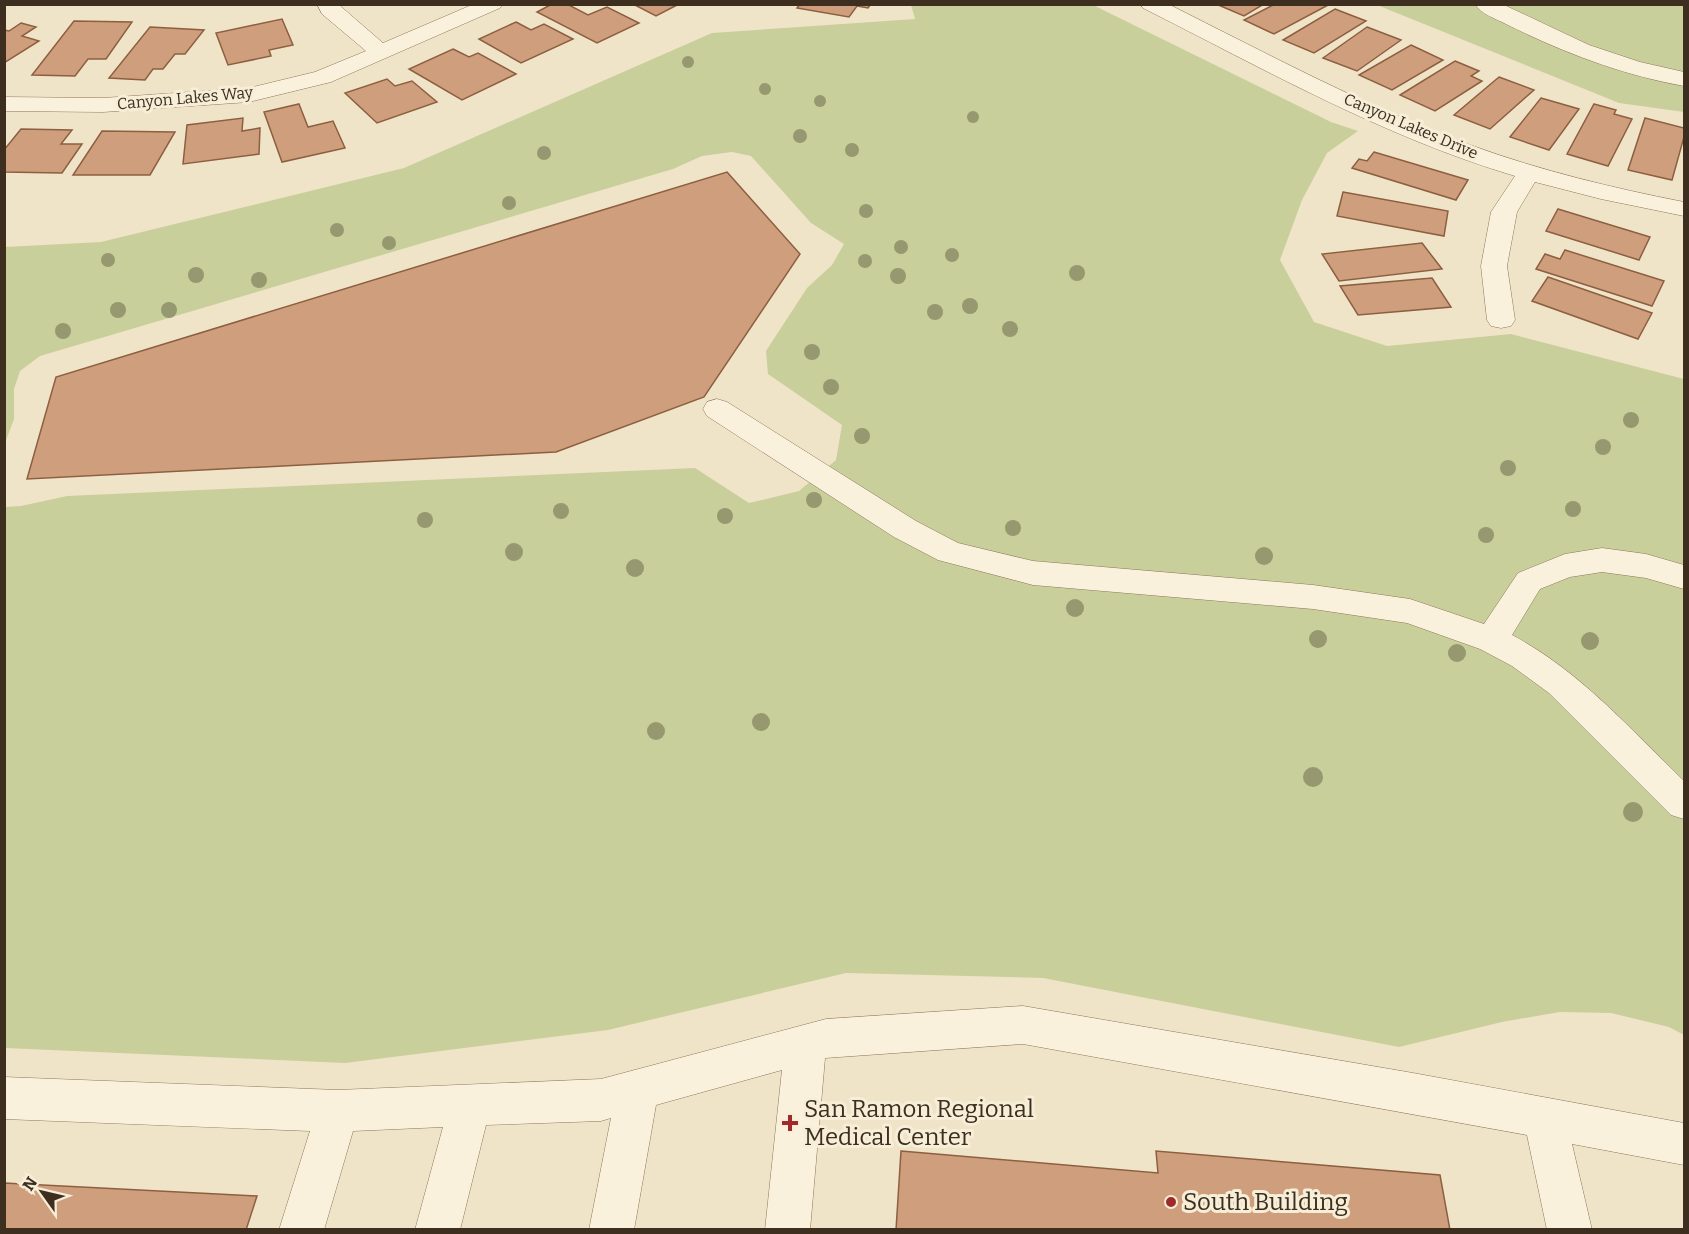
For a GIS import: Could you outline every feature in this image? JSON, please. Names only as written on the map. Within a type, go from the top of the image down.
[{"type":"street","points":[[327,4],[329,10],[381,52]]},
{"type":"street","name":"Canyon Lakes Way","points":[[4,104],[103,105],[249,95],[323,77],[493,4]]},
{"type":"street","name":"Canyon Lakes Drive","points":[[1150,4],[1369,110],[1463,150],[1529,173],[1684,209]]},
{"type":"street","points":[[1485,4],[1566,44],[1627,64],[1684,79]]},
{"type":"street","points":[[1501,320],[1494,266],[1504,212],[1529,173]]},
{"type":"street","points":[[717,409],[905,529],[949,552],[1033,573],[1313,597],[1410,611],[1492,640],[1524,657],[1561,683],[1684,804]]},
{"type":"street","points":[[1492,640],[1529,581],[1565,566],[1602,560],[1646,566],[1684,577]]},
{"type":"street","points":[[4,1098],[338,1111],[602,1100],[826,1038],[1023,1025],[1684,1144]]},
{"type":"street","points":[[787,1230],[806,1043]]},
{"type":"street","points":[[612,1230],[637,1090]]},
{"type":"street","points":[[437,1230],[470,1106]]},
{"type":"street","points":[[301,1230],[338,1111]]},
{"type":"street","points":[[1545,1118],[1570,1230]]},
{"type":"green space","points":[[911,5],[1093,5],[1331,122],[1358,131],[1327,153],[1302,200],[1280,260],[1314,322],[1387,346],[1511,334],[1684,379],[1684,1035],[1669,1027],[1611,1013],[1560,1012],[1502,1022],[1399,1047],[1043,978],[846,973],[608,1030],[345,1063],[5,1048],[5,507],[21,506],[67,496],[695,468],[749,503],[799,491],[836,460],[842,425],[768,374],[766,351],[807,288],[832,265],[844,244],[811,223],[751,156],[732,152],[702,156],[673,169],[40,356],[20,371],[14,389],[14,419],[5,443],[5,247],[101,242],[404,168],[712,33],[915,19]]},
{"type":"green space","points":[[1377,5],[1684,5],[1684,112],[1619,103]]},
{"type":"building","points":[[552,4],[567,4],[588,15],[607,7],[639,23],[597,43],[537,12]]},
{"type":"building","points":[[633,4],[679,4],[656,16]]},
{"type":"building","points":[[800,4],[871,4],[868,8],[857,6],[849,17],[797,8]]},
{"type":"building","points":[[1216,4],[1264,4],[1244,16]]},
{"type":"building","points":[[1275,4],[1330,4],[1274,34],[1244,20]]},
{"type":"building","points":[[1335,9],[1366,21],[1314,53],[1283,40]]},
{"type":"building","points":[[282,19],[293,45],[269,50],[271,56],[228,65],[216,33]]},
{"type":"building","points":[[74,21],[132,22],[106,59],[88,59],[75,76],[32,75]]},
{"type":"building","points":[[516,22],[531,30],[544,24],[573,39],[521,63],[479,39]]},
{"type":"building","points":[[21,23],[36,27],[22,36],[39,41],[4,63],[4,30],[9,31]]},
{"type":"building","points":[[150,27],[204,30],[185,54],[175,54],[163,69],[153,69],[145,80],[109,78]]},
{"type":"building","points":[[1367,27],[1401,40],[1357,71],[1323,58]]},
{"type":"building","points":[[1411,45],[1443,60],[1392,90],[1359,75]]},
{"type":"building","points":[[453,49],[469,57],[478,53],[516,74],[462,100],[409,69]]},
{"type":"building","points":[[1455,61],[1479,71],[1471,76],[1482,81],[1435,111],[1400,95]]},
{"type":"building","points":[[1499,77],[1534,90],[1490,129],[1454,115]]},
{"type":"building","points":[[387,79],[395,86],[412,81],[437,102],[377,123],[345,93]]},
{"type":"building","points":[[1541,98],[1579,109],[1549,150],[1510,137]]},
{"type":"building","points":[[299,104],[308,127],[333,121],[345,148],[282,162],[264,112]]},
{"type":"building","points":[[1594,104],[1616,110],[1614,114],[1632,119],[1608,166],[1567,154]]},
{"type":"building","points":[[243,118],[242,131],[260,128],[259,154],[183,164],[187,125]]},
{"type":"building","points":[[1645,118],[1684,128],[1684,137],[1672,180],[1628,170]]},
{"type":"building","points":[[21,129],[72,130],[61,144],[82,144],[62,173],[4,172],[4,150]]},
{"type":"building","points":[[102,131],[175,132],[150,175],[73,175]]},
{"type":"building","points":[[1374,152],[1468,180],[1456,200],[1352,168],[1359,159],[1367,161]]},
{"type":"building","points":[[727,172],[800,254],[704,397],[556,452],[27,479],[56,377]]},
{"type":"building","points":[[1343,192],[1448,211],[1444,236],[1337,216]]},
{"type":"building","points":[[1558,209],[1650,237],[1639,260],[1546,231]]},
{"type":"building","points":[[1422,243],[1442,269],[1339,281],[1322,254]]},
{"type":"building","points":[[1565,250],[1664,281],[1652,306],[1536,269],[1545,254],[1560,259]]},
{"type":"building","points":[[1548,277],[1652,313],[1638,339],[1532,301]]},
{"type":"building","points":[[1432,278],[1451,307],[1358,315],[1340,286]]},
{"type":"building","name":"South Building","points":[[901,1151],[1158,1173],[1156,1151],[1440,1175],[1450,1230],[896,1230]]},
{"type":"building","points":[[4,1183],[257,1196],[246,1230],[4,1230]]},
{"type":"place","name":"San Ramon Regional Medical Center","points":[[790,1123]]},
{"type":"place","name":"South Building","points":[[1171,1202]]}]
